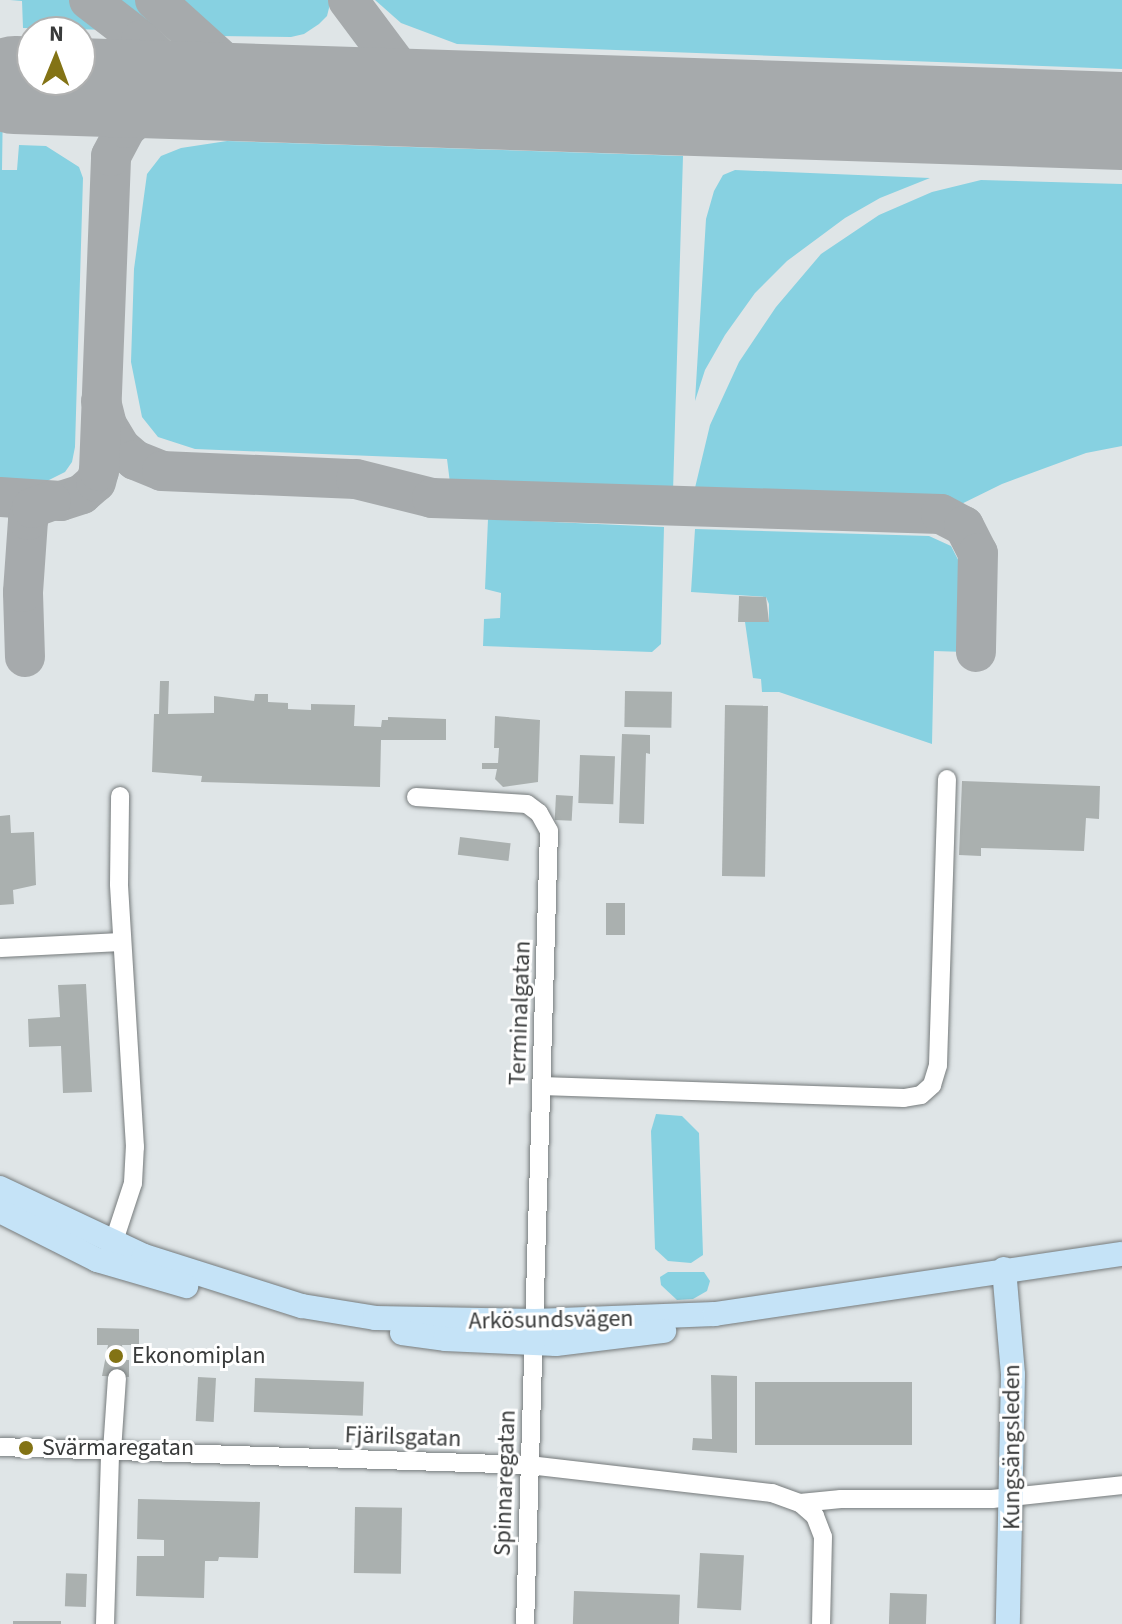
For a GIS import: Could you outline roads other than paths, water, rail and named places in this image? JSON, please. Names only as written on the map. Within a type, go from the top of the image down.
[{"type":"main road","name":"Arkösundsvägen","points":[[0,1188],[109,1254]]},
{"type":"main road","name":"Arkösundsvägen","points":[[0,1211],[109,1254],[257,1304],[445,1339],[535,1333],[626,1337],[1006,1278],[1122,1254]]},
{"type":"main road","name":"Arkösundsvägen","points":[[1006,1278],[1122,1271]]},
{"type":"main road","name":"Kungsängsleden","points":[[1006,1278],[1013,1375],[1008,1624]]},
{"type":"street","points":[[541,1086],[904,1098],[921,1095],[932,1085],[938,1065],[947,779]]},
{"type":"street","points":[[109,1254],[133,1183],[135,1147],[122,942],[117,807],[120,796]]},
{"type":"street","name":"Terminalgatan","points":[[416,797],[527,804],[539,813],[549,831],[535,1333]]},
{"type":"street","points":[[0,948],[122,942]]},
{"type":"street","name":"Spinnaregatan","points":[[525,1624],[535,1333]]},
{"type":"street","points":[[105,1624],[111,1451],[117,1378]]},
{"type":"street","name":"Fjärilsgatan","points":[[0,1447],[529,1465],[772,1493],[800,1503],[841,1499],[1012,1497],[1122,1485]]},
{"type":"street","points":[[800,1503],[815,1516],[823,1537],[821,1624]]},
{"type":"place","name":"Ekonomiplan","points":[[116,1356]]},
{"type":"place","name":"Svärmaregatan","points":[[26,1448]]}]
